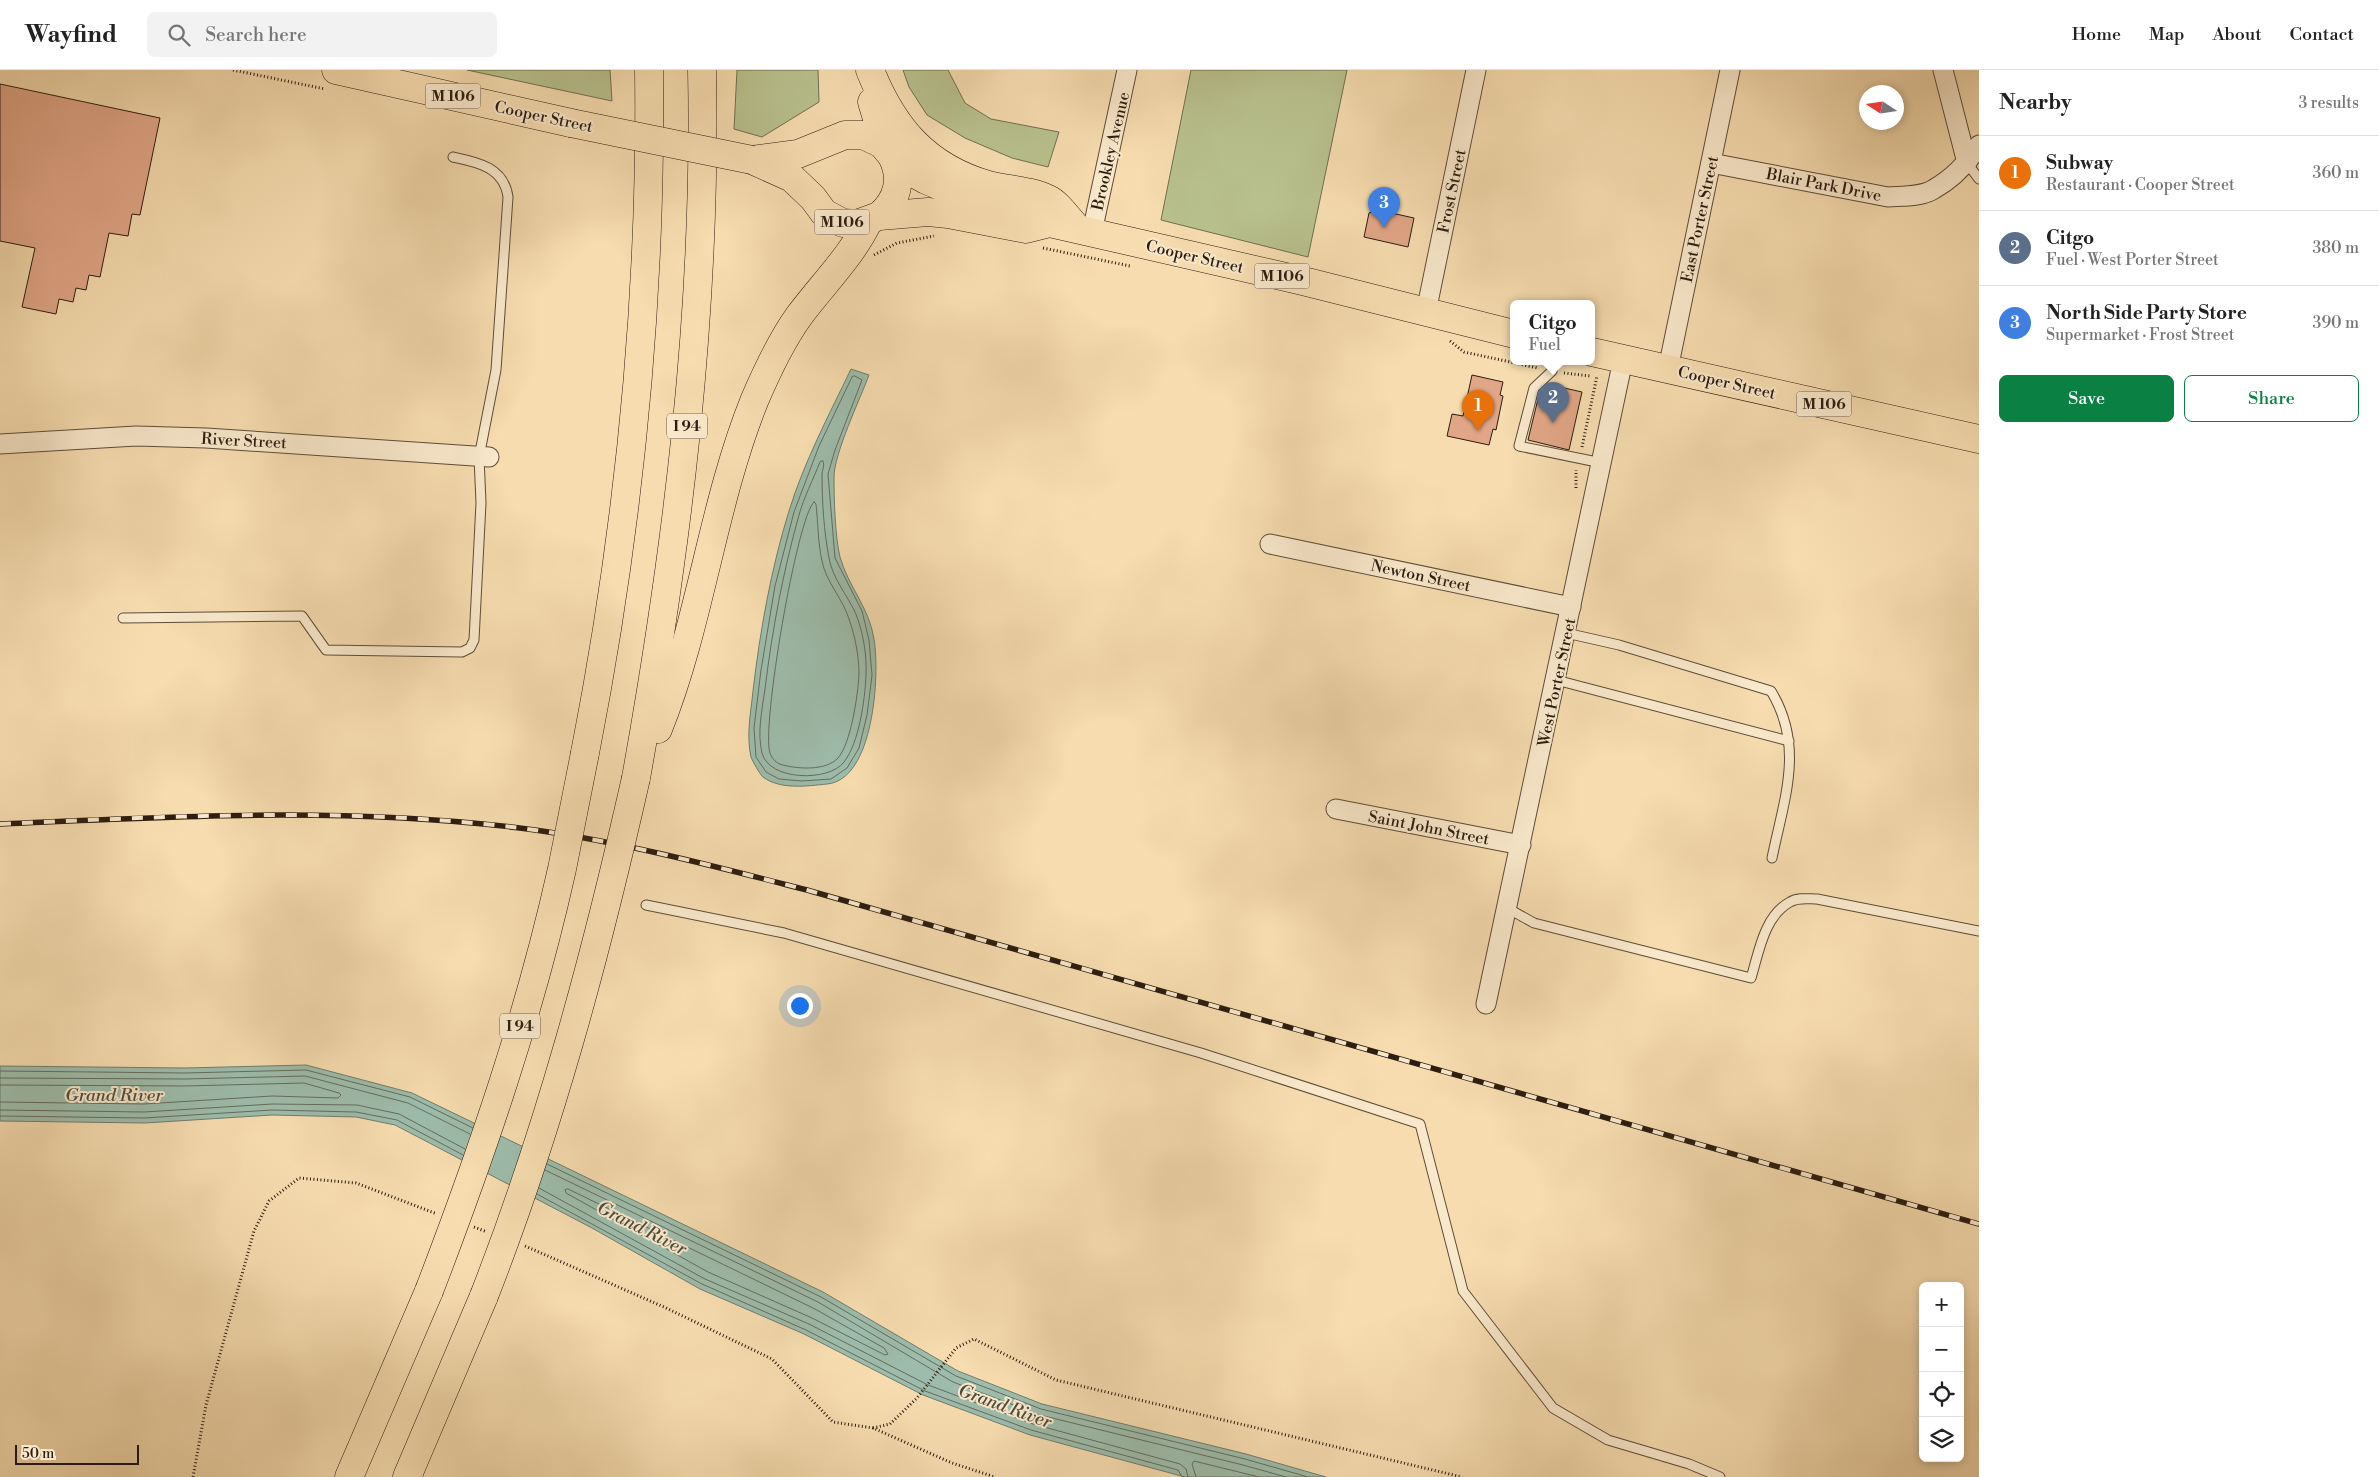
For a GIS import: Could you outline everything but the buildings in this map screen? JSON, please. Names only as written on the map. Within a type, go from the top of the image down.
[{"type":"main road","name":"Cooper Street","points":[[336,70],[570,123],[752,160],[792,178],[820,209],[836,220],[850,224],[910,212],[938,213],[1026,229],[1045,236],[1085,230],[1510,333]]},
{"type":"main road","points":[[639,70],[648,166]]},
{"type":"main road","name":"I 94","points":[[349,1477],[429,1291],[497,1102],[528,997],[562,869],[600,675],[623,524],[638,388],[646,252],[649,70]]},
{"type":"main road","name":"I 94","points":[[407,1477],[484,1296],[526,1183],[564,1066],[603,923],[636,778],[671,566],[689,405],[699,234],[702,70]]},
{"type":"main road","points":[[636,778],[646,758],[673,686],[731,474],[755,399],[779,349],[792,328],[874,219],[892,203],[897,190],[898,176],[862,70]]},
{"type":"main road","points":[[870,70],[888,110],[919,148],[935,161],[956,174],[988,185],[1049,199],[1085,230]]},
{"type":"main road","name":"Cooper Street","points":[[752,160],[798,154],[825,144],[839,136],[857,134],[870,137],[917,176],[937,185],[1033,208],[1045,236]]},
{"type":"main road","points":[[812,198],[809,183],[810,170],[814,157],[825,144]]},
{"type":"main road","name":"Cooper Street","points":[[1595,353],[1979,439]]},
{"type":"street","name":"Brookley Avenue","points":[[1085,230],[1127,70]]},
{"type":"street","name":"Frost Street","points":[[1426,312],[1476,70]]},
{"type":"street","name":"East Porter Street","points":[[1668,369],[1730,70]]},
{"type":"street","points":[[1943,70],[1967,163]]},
{"type":"street","name":"Blair Park Drive","points":[[1711,163],[1888,197],[1934,190],[1967,163],[1979,145]]},
{"type":"street","name":"West Porter Street","points":[[1486,1004],[1572,607],[1623,360]]},
{"type":"street","name":"River Street","points":[[0,444],[136,436],[197,438],[484,457]]},
{"type":"street","name":"Newton Street","points":[[1270,544],[1572,607]]},
{"type":"street","name":"Saint John Street","points":[[1336,809],[1521,845]]},
{"type":"lane","points":[[123,618],[302,616],[326,650],[466,651],[474,640],[484,457],[496,370],[508,197],[505,184],[491,168],[453,157]]},
{"type":"lane","points":[[1967,163],[1979,179]]},
{"type":"lane","points":[[1553,365],[1552,371],[1534,388],[1519,446],[1602,463]]},
{"type":"lane","points":[[1566,633],[1619,645],[1771,691],[1782,710],[1789,741],[1790,768],[1772,858]]},
{"type":"lane","points":[[1556,680],[1789,741]]},
{"type":"lane","points":[[1507,908],[1534,923],[1751,978],[1767,926],[1778,910],[1791,901],[1817,899],[1979,931]]},
{"type":"lane","points":[[646,905],[793,936],[1201,1053],[1420,1124],[1462,1291],[1553,1408],[1608,1440],[1690,1464],[1720,1477]]},
{"type":"path","points":[[852,250],[863,258],[868,258],[897,243],[938,235]]},
{"type":"path","points":[[1045,236],[1138,267]]},
{"type":"path","points":[[1449,340],[1464,352],[1510,362]]},
{"type":"path","points":[[1524,365],[1552,371],[1598,376],[1575,477],[1575,495]]},
{"type":"path","points":[[995,1477],[952,1463],[873,1428],[890,1424],[917,1398],[956,1348],[974,1339],[1056,1380],[1462,1477]]},
{"type":"green space","points":[[467,70],[610,70],[612,101]]},
{"type":"green space","points":[[737,70],[818,70],[819,102],[762,137],[734,129]]},
{"type":"green space","points":[[903,70],[948,70],[965,103],[991,119],[1059,132],[1048,167],[1012,158],[965,138],[927,115],[909,87]]},
{"type":"green space","points":[[1191,70],[1347,70],[1308,257],[1161,220]]},
{"type":"water","points":[[851,369],[869,375],[843,441],[835,467],[835,517],[840,557],[848,578],[868,617],[874,639],[876,676],[870,723],[864,746],[855,765],[843,778],[827,784],[803,786],[778,784],[763,777],[756,767],[751,757],[749,740],[753,691],[767,600],[777,555],[795,493],[817,439]]},
{"type":"water","name":"Grand River","points":[[306,1065],[412,1093],[823,1292],[958,1371],[1042,1404],[1246,1454],[1326,1477],[1185,1477],[1030,1435],[923,1395],[804,1334],[700,1289],[592,1228],[395,1125],[356,1117],[272,1115],[145,1123],[0,1121],[0,1066],[185,1068]]},
{"type":"railway","points":[[0,824],[201,816],[335,815],[468,823],[535,830],[604,842],[672,856],[807,890],[1979,1224]]},
{"type":"place","name":"North Side Party Store","points":[[1384,228]]},
{"type":"place","name":"Citgo","points":[[1553,423]]},
{"type":"place","name":"Subway","points":[[1478,431]]}]
